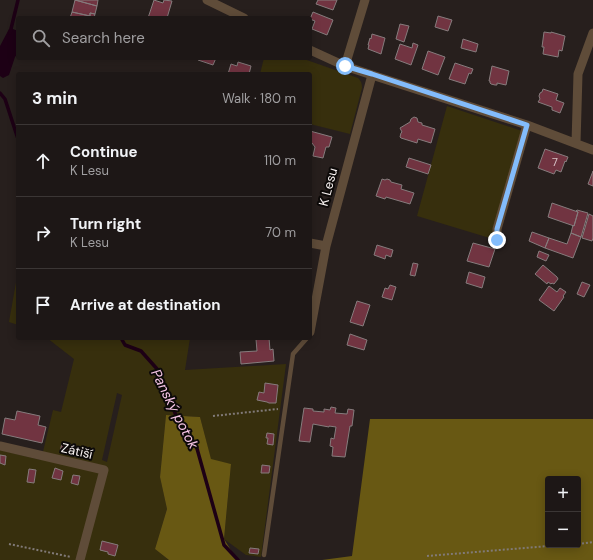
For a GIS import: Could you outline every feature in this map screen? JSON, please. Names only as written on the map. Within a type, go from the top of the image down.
[{"type":"street","points":[[207,0],[240,16]]},
{"type":"street","points":[[345,66],[365,0]]},
{"type":"street","points":[[576,143],[578,74],[593,33]]},
{"type":"street","points":[[312,51],[345,66],[527,125],[593,150]]},
{"type":"street","name":"K Lesu","points":[[312,321],[326,246],[372,74]]},
{"type":"street","points":[[497,240],[497,229],[527,125]]},
{"type":"street","points":[[312,243],[326,246]]},
{"type":"street","name":"Zátiší","points":[[0,446],[104,470],[80,560]]},
{"type":"lane","points":[[264,555],[293,354],[305,340]]},
{"type":"path","points":[[213,416],[285,408]]},
{"type":"path","points":[[581,544],[593,542]]},
{"type":"path","points":[[9,544],[80,560]]},
{"type":"path","points":[[427,556],[545,546]]},
{"type":"shaded area","points":[[9,29],[16,30],[16,56],[9,75],[3,78],[0,76],[0,46]]},
{"type":"shaded area","points":[[264,60],[307,60],[358,78],[361,82],[362,88],[350,134],[312,124],[312,72],[260,72]]},
{"type":"shaded area","points":[[447,106],[522,131],[493,239],[417,216]]},
{"type":"shaded area","points":[[16,282],[16,324],[9,322]]},
{"type":"shaded area","points":[[50,340],[190,340],[185,370],[286,364],[261,557],[246,555],[224,539],[231,464],[211,460],[200,417],[166,415],[160,477],[167,509],[155,549],[169,560],[0,560],[0,450],[41,460],[53,410],[61,412],[74,359]],"holes":[[[117,393],[122,395],[107,462],[102,460]]]},
{"type":"shaded area","points":[[166,415],[200,417],[211,459],[231,464],[224,539],[237,560],[169,560],[155,549],[167,509],[160,477]]},
{"type":"shaded area","points":[[370,419],[593,419],[593,560],[322,560],[352,556]]},
{"type":"building","points":[[75,0],[97,6],[95,14],[90,13],[90,16],[72,12]]},
{"type":"building","points":[[75,0],[98,0],[97,6]]},
{"type":"building","points":[[154,0],[163,3],[164,0],[172,1],[168,16],[149,16]]},
{"type":"building","points":[[318,0],[337,0],[333,10],[316,4]]},
{"type":"building","points":[[72,12],[90,16],[71,16]]},
{"type":"building","points":[[313,12],[333,20],[327,35],[312,29],[315,21],[312,20]]},
{"type":"building","points":[[90,13],[95,14],[94,16],[90,16]]},
{"type":"building","points":[[438,16],[452,20],[448,31],[435,27]]},
{"type":"building","points":[[400,24],[409,26],[404,42],[396,39]]},
{"type":"building","points":[[544,32],[551,32],[565,36],[562,51],[559,50],[558,57],[543,54],[544,47],[542,47]]},
{"type":"building","points":[[372,34],[385,38],[381,54],[368,49]]},
{"type":"building","points":[[463,39],[478,44],[476,52],[461,48]]},
{"type":"building","points":[[413,43],[418,45],[411,65],[395,59],[400,44],[412,48]]},
{"type":"building","points":[[428,51],[445,57],[438,75],[422,69]]},
{"type":"building","points":[[198,60],[215,60],[213,65]]},
{"type":"building","points":[[238,62],[251,66],[250,72],[229,72],[231,64],[237,66]]},
{"type":"building","points":[[455,63],[473,69],[471,74],[469,73],[465,84],[449,79]]},
{"type":"building","points":[[492,66],[509,71],[506,85],[497,83],[497,85],[495,85],[490,83],[489,81]]},
{"type":"building","points":[[543,89],[558,94],[556,100],[564,103],[560,113],[552,110],[552,107],[538,102],[540,99],[540,93]]},
{"type":"building","points":[[414,117],[417,118],[418,122],[422,123],[422,125],[435,129],[431,143],[418,139],[417,143],[400,137],[402,132],[400,128],[410,122]]},
{"type":"building","points":[[312,132],[332,137],[329,147],[326,147],[323,158],[313,156],[315,147],[312,143]]},
{"type":"building","points":[[545,149],[568,157],[561,172],[556,170],[554,174],[538,168]]},
{"type":"building","points":[[409,158],[431,165],[428,174],[406,167]]},
{"type":"building","points":[[593,171],[593,186],[588,184]]},
{"type":"building","points":[[382,179],[387,179],[391,182],[402,185],[401,189],[414,193],[410,204],[386,197],[385,199],[376,196]]},
{"type":"building","points":[[552,203],[578,212],[574,226],[548,217]]},
{"type":"building","points":[[576,211],[588,213],[581,237],[571,233],[578,212]]},
{"type":"building","points":[[589,214],[593,216],[592,241],[582,238]]},
{"type":"building","points":[[532,232],[549,238],[545,248],[529,241]]},
{"type":"building","points":[[571,233],[581,237],[573,258],[545,248],[549,238],[567,244]]},
{"type":"building","points":[[473,243],[495,249],[489,267],[467,261]]},
{"type":"building","points":[[377,245],[393,250],[391,257],[386,255],[385,259],[374,255]]},
{"type":"building","points":[[539,251],[549,255],[546,261],[537,257]]},
{"type":"building","points":[[413,263],[418,264],[415,276],[410,275]]},
{"type":"building","points":[[543,265],[557,277],[558,279],[554,284],[548,282],[547,284],[535,274]]},
{"type":"building","points":[[469,272],[485,277],[482,288],[466,283]]},
{"type":"building","points":[[582,282],[590,285],[584,297],[577,294]]},
{"type":"building","points":[[390,285],[396,287],[392,300],[382,297],[385,288],[388,289]]},
{"type":"building","points":[[549,286],[557,292],[560,288],[566,292],[554,311],[539,300]]},
{"type":"building","points":[[357,301],[370,305],[363,326],[350,322]]},
{"type":"building","points":[[350,334],[367,340],[364,350],[347,345]]},
{"type":"building","points":[[256,340],[269,340],[270,350],[273,349],[274,361],[241,364],[240,352],[257,351]]},
{"type":"building","points":[[265,383],[278,385],[276,403],[257,400],[259,392],[264,393]]},
{"type":"building","points":[[331,407],[336,408],[335,413],[347,414],[348,409],[354,410],[345,457],[332,456],[333,447],[330,446],[331,438],[334,439],[336,427],[313,424],[310,442],[299,441],[304,408],[324,412],[324,409],[330,410]]},
{"type":"building","points":[[17,411],[40,416],[38,425],[46,427],[42,443],[2,434],[5,418],[15,420]]},
{"type":"building","points":[[267,433],[274,434],[273,445],[267,444]]},
{"type":"building","points":[[62,443],[71,445],[69,454],[60,452]]},
{"type":"building","points":[[76,447],[87,449],[85,458],[74,456]]},
{"type":"building","points":[[0,455],[6,456],[5,465],[0,463]]},
{"type":"building","points":[[262,465],[270,466],[269,473],[261,473]]},
{"type":"building","points":[[55,468],[63,471],[61,480],[52,478]]},
{"type":"building","points":[[29,469],[36,470],[34,483],[27,482]]},
{"type":"building","points":[[73,475],[80,476],[78,485],[71,483]]},
{"type":"building","points":[[102,541],[118,545],[115,556],[100,550]]},
{"type":"building","points":[[250,548],[259,549],[258,554],[249,553]]},
{"type":"waterway","name":"Panský potok","points":[[10,33],[18,0]]},
{"type":"waterway","name":"Panský potok","points":[[0,93],[5,99],[16,133]]},
{"type":"waterway","name":"Panský potok","points":[[122,340],[125,345],[141,351],[158,370],[177,418],[196,445],[224,545],[238,560]]},
{"type":"route","points":[[345,66],[527,125],[497,229],[497,240]]}]
